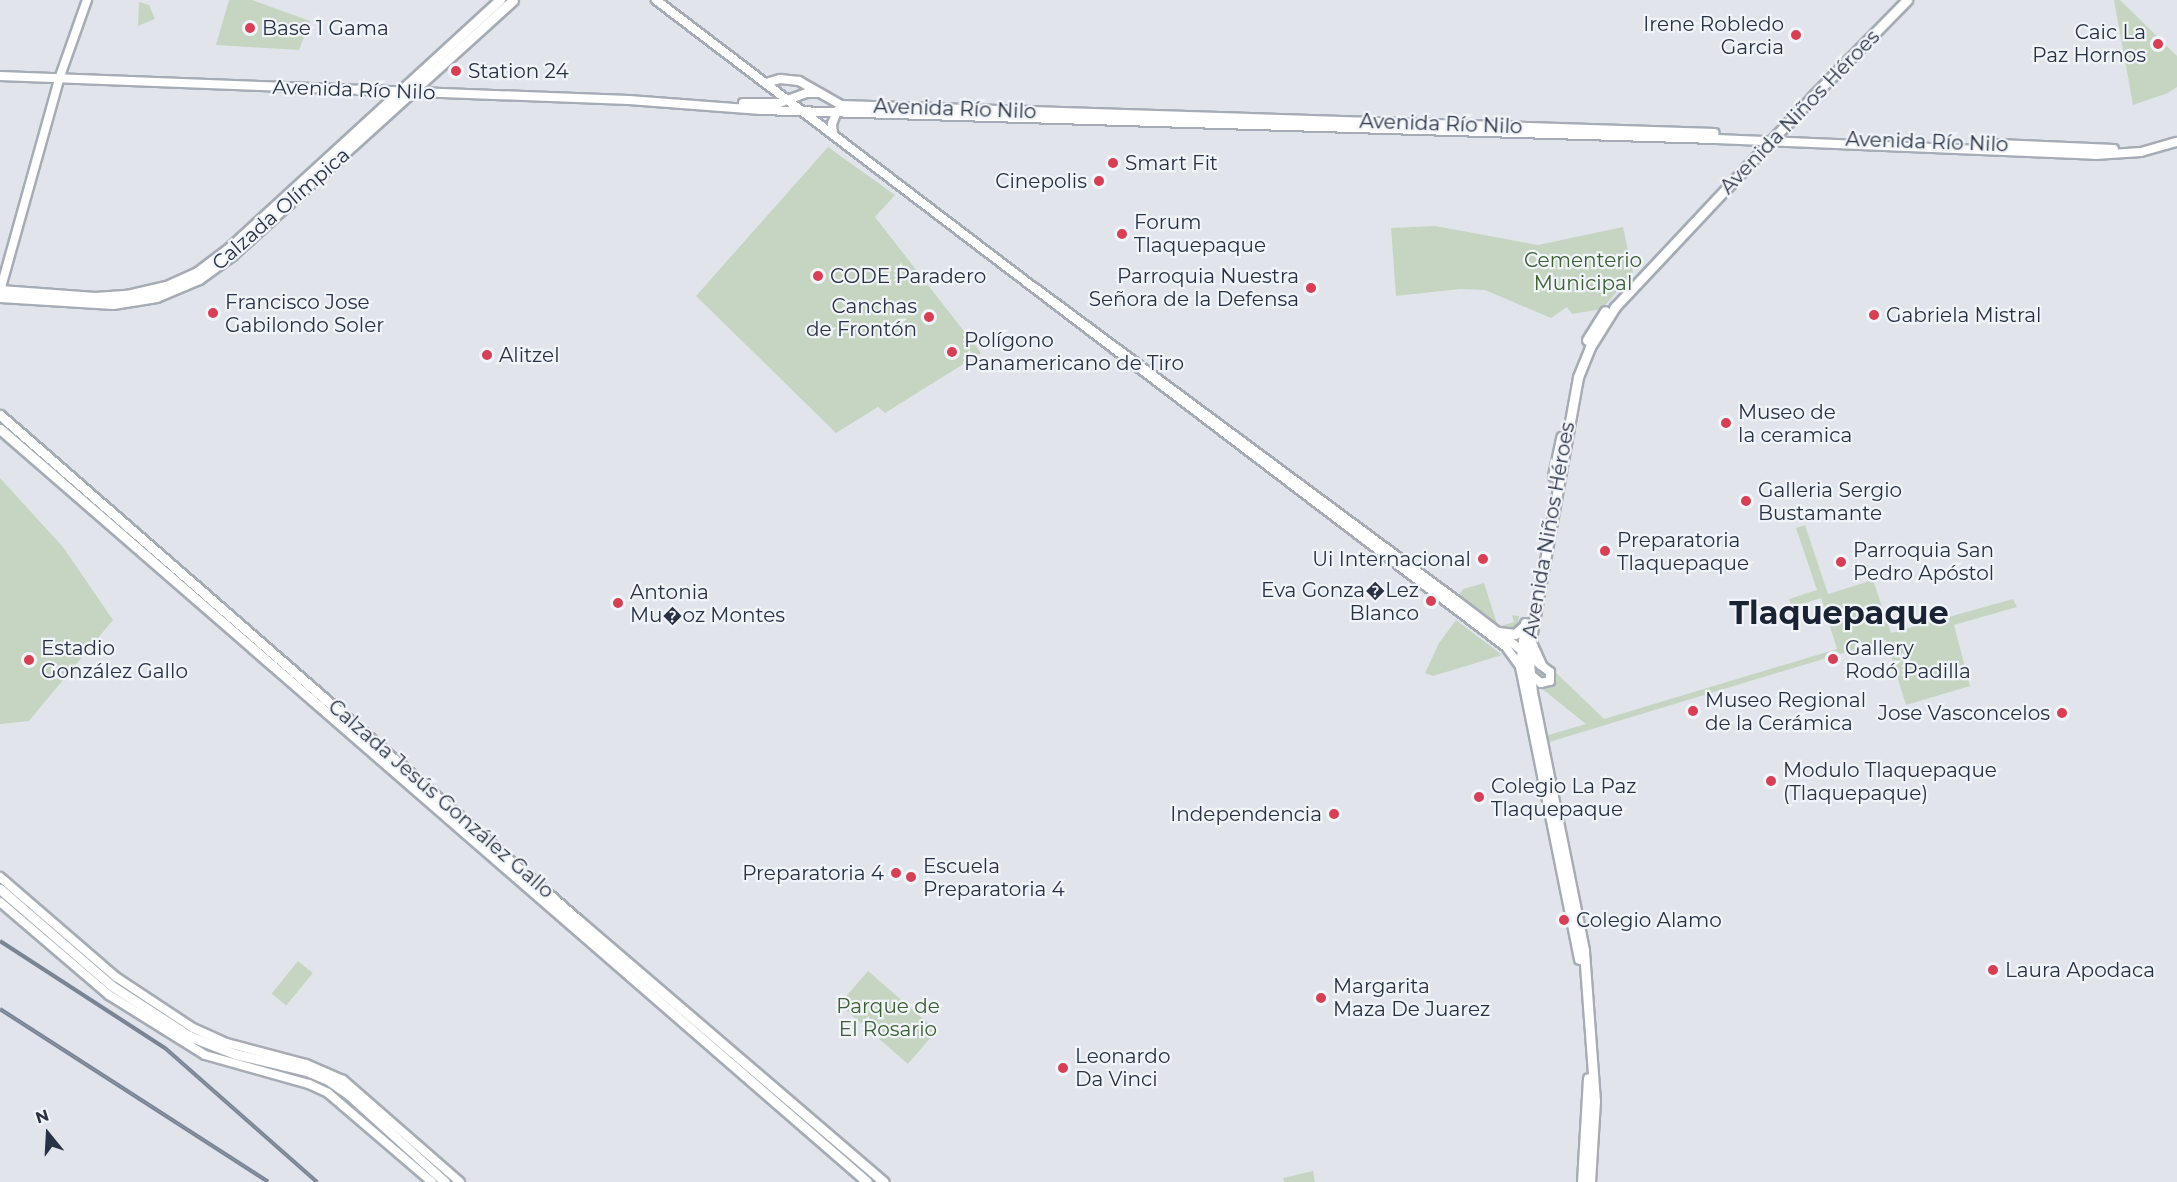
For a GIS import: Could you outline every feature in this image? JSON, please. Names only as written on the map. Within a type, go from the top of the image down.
[{"type":"main road","points":[[0,290],[59,79],[87,0]]},
{"type":"main road","name":"Calzada Olímpica","points":[[0,297],[113,304],[156,297],[193,282],[232,255],[500,0]]},
{"type":"main road","name":"Calzada Olímpica","points":[[0,290],[111,296],[148,291],[186,277],[222,254],[513,0]]},
{"type":"main road","points":[[656,0],[1506,647],[1529,674],[1541,683],[1548,683],[1551,674],[1541,665],[1035,288]]},
{"type":"main road","name":"Avenida Niños Héroes","points":[[1582,1182],[1588,1086],[1578,951],[1520,666],[1529,638],[1578,377],[1590,347],[1615,307],[1899,0]]},
{"type":"main road","name":"Avenida Niños Héroes","points":[[1590,1182],[1595,1101],[1584,950],[1524,652],[1525,623],[1571,380],[1586,342],[1611,303],[1907,0]]},
{"type":"main road","name":"Avenida Río Nilo","points":[[0,76],[801,110],[987,113],[2114,150],[2150,146],[2177,137]]},
{"type":"main road","points":[[766,84],[780,79],[791,80],[819,93]]},
{"type":"main road","name":"Avenida Río Nilo","points":[[709,105],[776,103],[807,93],[819,93],[841,105],[987,113]]},
{"type":"main road","points":[[833,134],[832,124],[837,111]]},
{"type":"main road","name":"Avenida Río Nilo","points":[[1770,138],[2095,155],[2141,152],[2177,142]]},
{"type":"main road","name":"Calzada Jesús González Gallo","points":[[0,415],[176,566],[577,919],[884,1182]]},
{"type":"main road","name":"Calzada Jesús González Gallo","points":[[0,429],[867,1182]]},
{"type":"main road","points":[[176,566],[188,591]]},
{"type":"main road","points":[[1498,632],[1515,634],[1525,623]]},
{"type":"main road","points":[[1529,638],[1541,665]]},
{"type":"main road","points":[[0,877],[116,977],[193,1028],[227,1043],[315,1066],[343,1080],[460,1182]]},
{"type":"main road","points":[[0,889],[112,986],[168,1023],[217,1048],[307,1071],[328,1080],[348,1094],[432,1182]]},
{"type":"main road","points":[[0,902],[109,995],[191,1047],[219,1059],[309,1084],[328,1093],[445,1182]]},
{"type":"main road","points":[[638,982],[664,993]]},
{"type":"green space","points":[[229,0],[252,0],[310,21],[299,50],[216,45]]},
{"type":"green space","points":[[2114,0],[2120,0],[2177,56],[2177,87],[2168,93],[2133,105]]},
{"type":"green space","points":[[139,2],[149,5],[155,19],[138,26]]},
{"type":"green space","name":"CODE Paradero","points":[[828,147],[895,195],[875,217],[981,353],[885,413],[878,407],[836,433],[696,296]]},
{"type":"green space","name":"Cementerio Municipal","points":[[1435,226],[1538,245],[1623,227],[1633,273],[1602,309],[1572,314],[1567,307],[1551,318],[1485,290],[1460,289],[1396,296],[1391,228]]},
{"type":"green space","points":[[0,478],[63,547],[113,620],[29,721],[0,724]]},
{"type":"green space","points":[[1805,525],[1828,594],[1873,580],[1891,633],[2013,599],[2017,607],[1954,625],[1970,686],[1906,705],[1886,640],[1546,743],[1545,736],[1586,724],[1541,688],[1536,689],[1531,663],[1542,659],[1604,719],[1837,649],[1821,598],[1792,607],[1789,599],[1817,590],[1796,528]]},
{"type":"green space","points":[[1484,583],[1498,627],[1514,622],[1512,615],[1519,616],[1518,626],[1512,631],[1502,631],[1458,597],[1463,589]]},
{"type":"green space","points":[[1456,620],[1502,655],[1433,676],[1425,673],[1439,643]]},
{"type":"green space","points":[[298,961],[313,973],[286,1006],[272,994]]},
{"type":"green space","name":"Parque de El Rosario","points":[[868,971],[937,1031],[908,1064],[839,1004]]},
{"type":"green space","points":[[1313,1171],[1315,1182],[1284,1182],[1283,1178]]},
{"type":"railway","points":[[0,941],[165,1048],[317,1182]]},
{"type":"railway","points":[[0,1009],[268,1182]]},
{"type":"place","name":"Base 1 Gama","points":[[250,28]]},
{"type":"place","name":"Irene Robledo Garcia","points":[[1796,35]]},
{"type":"place","name":"Caic La Paz Hornos","points":[[2158,44]]},
{"type":"place","name":"Station 24","points":[[456,71]]},
{"type":"place","name":"Smart Fit","points":[[1113,163]]},
{"type":"place","name":"Cinepolis","points":[[1099,181]]},
{"type":"place","name":"Forum Tlaquepaque","points":[[1122,234]]},
{"type":"place","name":"CODE Paradero","points":[[818,276]]},
{"type":"place","name":"Parroquia Nuestra Señora de la Defensa","points":[[1311,288]]},
{"type":"place","name":"Francisco Jose Gabilondo Soler","points":[[213,313]]},
{"type":"place","name":"Gabriela Mistral","points":[[1874,315]]},
{"type":"place","name":"Canchas de Frontón","points":[[929,317]]},
{"type":"place","name":"Polígono Panamericano de Tiro","points":[[952,352]]},
{"type":"place","name":"Alitzel","points":[[487,355]]},
{"type":"place","name":"Museo de la ceramica","points":[[1726,423]]},
{"type":"place","name":"Galleria Sergio Bustamante","points":[[1746,501]]},
{"type":"place","name":"Preparatoria Tlaquepaque","points":[[1605,551]]},
{"type":"place","name":"Ui Internacional","points":[[1483,559]]},
{"type":"place","name":"Parroquia San Pedro Apóstol","points":[[1841,562]]},
{"type":"place","name":"Eva Gonza�Lez Blanco","points":[[1431,601]]},
{"type":"place","name":"Antonia Mu�oz Montes","points":[[618,603]]},
{"type":"place","name":"Gallery Rodó Padilla","points":[[1833,659]]},
{"type":"place","name":"Estadio González Gallo","points":[[29,660]]},
{"type":"place","name":"Museo Regional de la Cerámica","points":[[1693,711]]},
{"type":"place","name":"Jose Vasconcelos","points":[[2062,713]]},
{"type":"place","name":"Modulo Tlaquepaque (Tlaquepaque)","points":[[1771,781]]},
{"type":"place","name":"Colegio La Paz Tlaquepaque","points":[[1479,797]]},
{"type":"place","name":"Independencia","points":[[1334,814]]},
{"type":"place","name":"Preparatoria 4","points":[[896,873]]},
{"type":"place","name":"Escuela Preparatoria 4","points":[[911,877]]},
{"type":"place","name":"Colegio Alamo","points":[[1564,920]]},
{"type":"place","name":"Laura Apodaca","points":[[1993,970]]},
{"type":"place","name":"Margarita Maza De Juarez","points":[[1321,998]]},
{"type":"place","name":"Leonardo Da Vinci","points":[[1063,1068]]},
{"type":"district","name":"Tlaquepaque","points":[[1839,613]]}]
